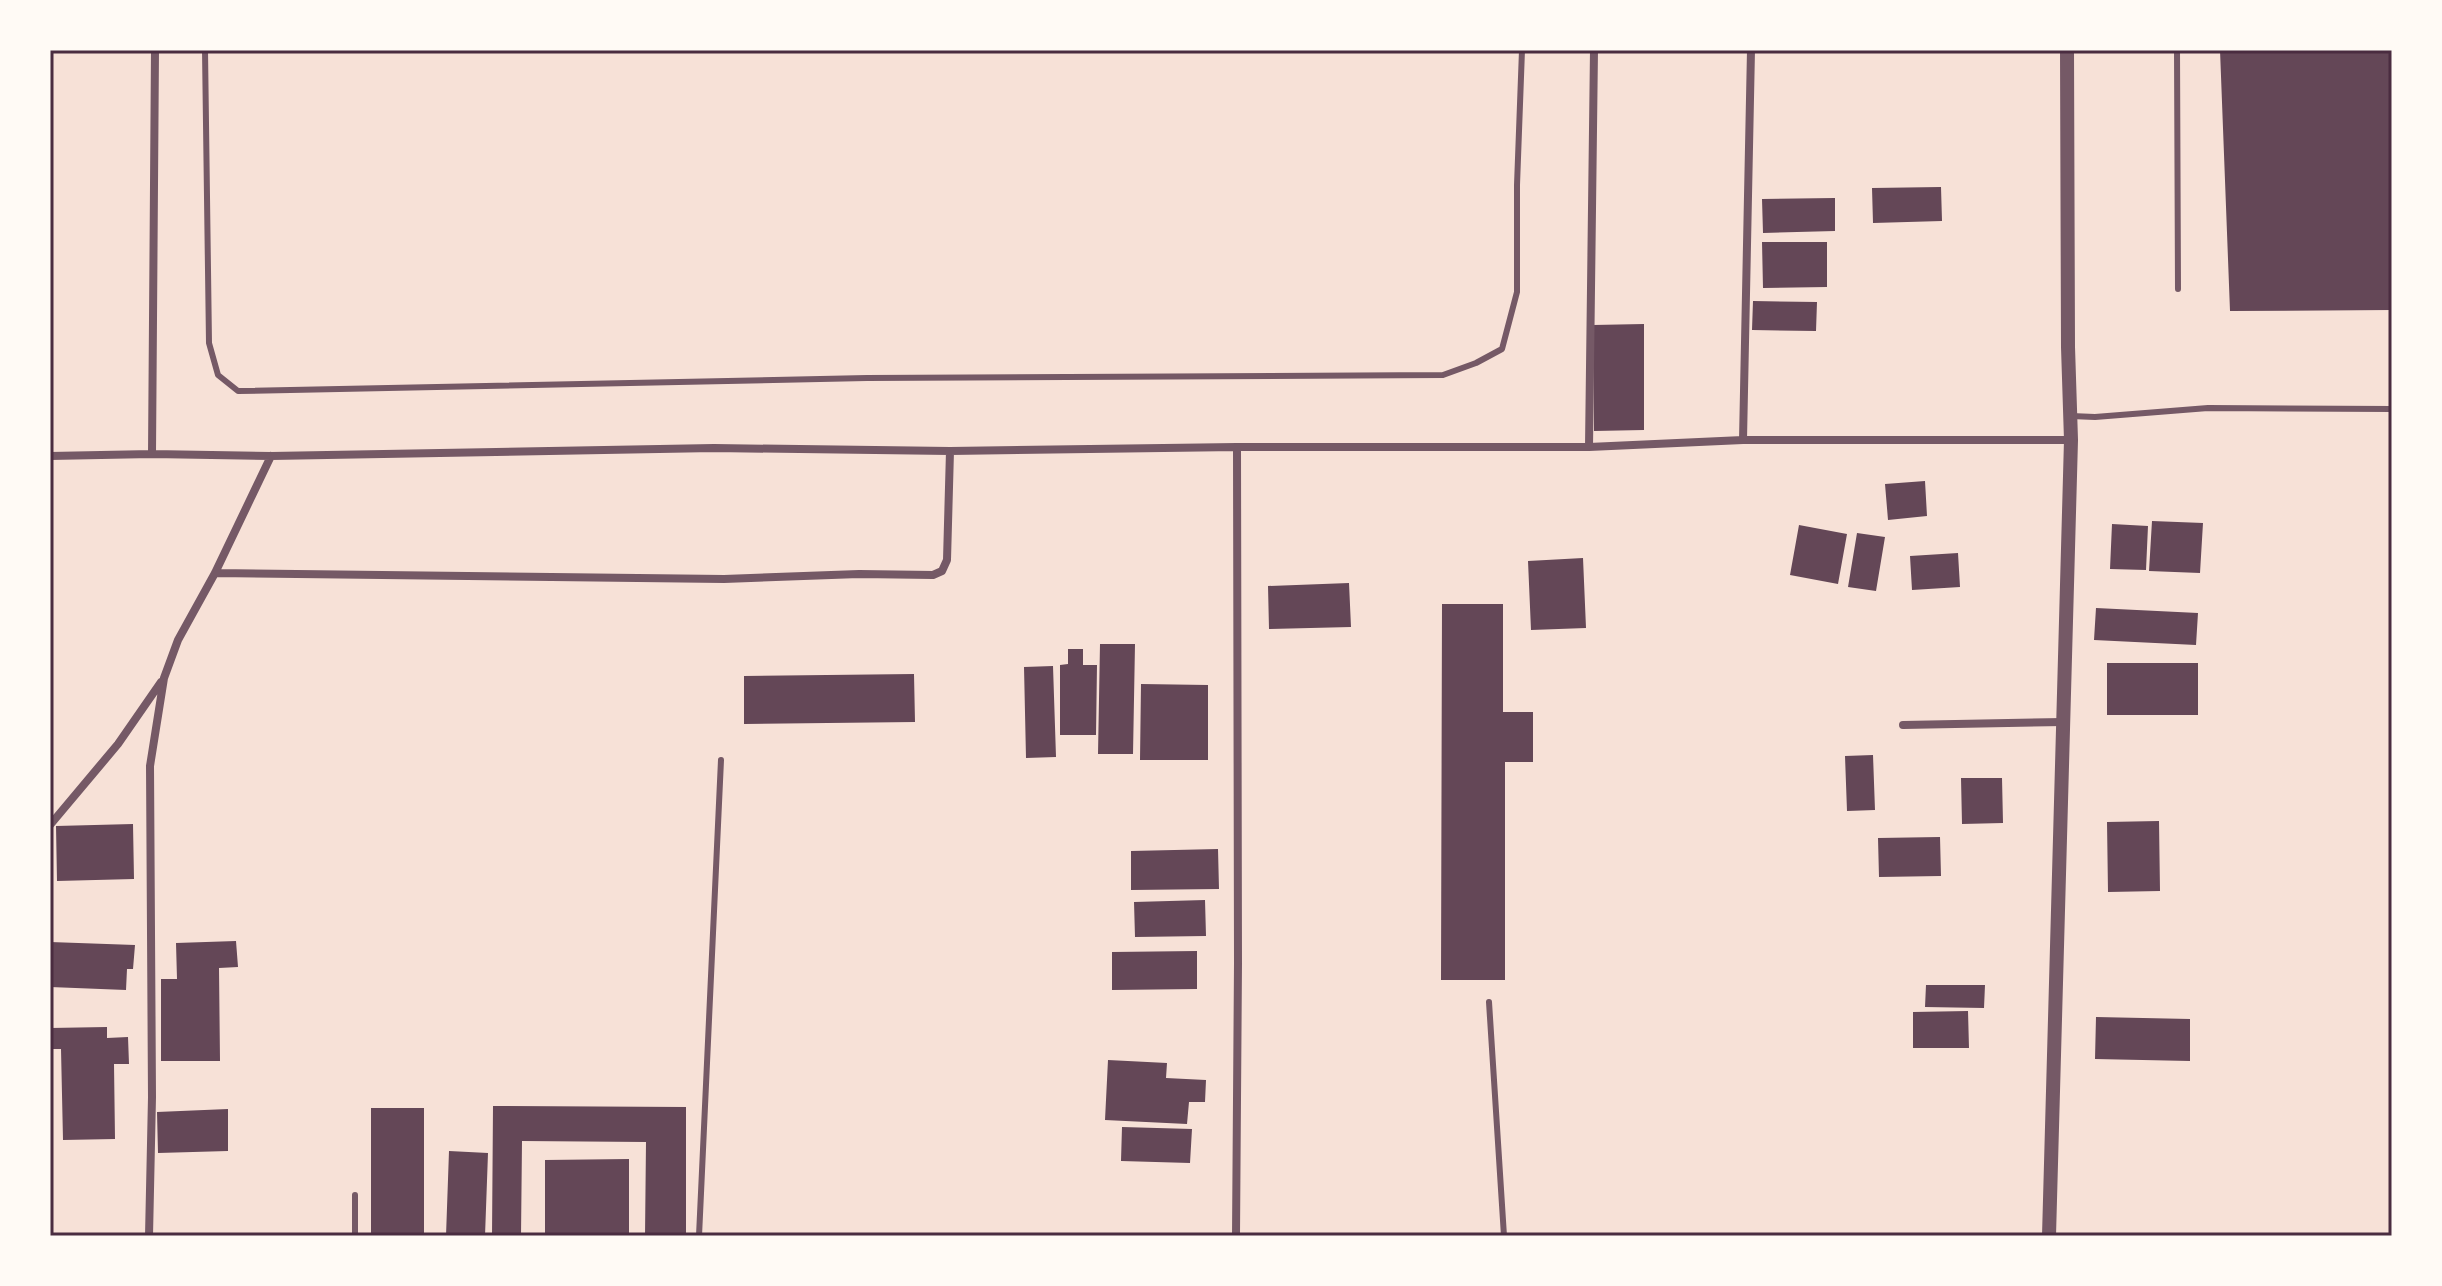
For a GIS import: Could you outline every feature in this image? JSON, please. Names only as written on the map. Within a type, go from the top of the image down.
[{"type":"street","points":[[152,454],[155,50]]},
{"type":"street","points":[[1589,447],[1594,50]]},
{"type":"street","points":[[1743,440],[1751,50]]},
{"type":"street","points":[[2049,1236],[2071,440],[2067,50]]},
{"type":"street","points":[[50,456],[271,456],[714,448],[950,451],[1589,447],[1743,440],[2071,440]]},
{"type":"street","points":[[1236,1236],[1237,447]]},
{"type":"street","points":[[215,573],[724,579],[859,574],[933,575],[942,571],[947,560],[950,451]]},
{"type":"street","points":[[149,1236],[152,1097],[150,766],[164,678],[178,640],[215,573],[271,456]]},
{"type":"street","points":[[50,825],[118,744],[164,678]]},
{"type":"street","points":[[1903,725],[2063,722]]},
{"type":"lane","points":[[205,50],[209,343],[218,375],[238,391],[867,378],[1443,375],[1502,349],[1517,292],[1522,50]]},
{"type":"lane","points":[[2177,50],[2178,289]]},
{"type":"lane","points":[[2071,416],[2208,408],[2392,409]]},
{"type":"lane","points":[[699,1236],[721,760]]},
{"type":"lane","points":[[1489,1002],[1504,1236]]},
{"type":"lane","points":[[355,1195],[355,1236]]},
{"type":"building","points":[[2220,50],[2392,50],[2392,310],[2230,311]]},
{"type":"building","points":[[1941,187],[1942,221],[1873,223],[1872,188]]},
{"type":"building","points":[[1835,198],[1835,231],[1763,233],[1762,199]]},
{"type":"building","points":[[1762,242],[1827,242],[1827,287],[1763,288]]},
{"type":"building","points":[[1753,301],[1817,302],[1816,331],[1752,330]]},
{"type":"building","points":[[1644,324],[1644,430],[1594,431],[1593,325]]},
{"type":"building","points":[[1925,481],[1927,516],[1888,520],[1885,484]]},
{"type":"building","points":[[2152,521],[2203,523],[2200,573],[2149,571]]},
{"type":"building","points":[[2112,524],[2148,526],[2146,570],[2110,569]]},
{"type":"building","points":[[1799,525],[1847,534],[1838,584],[1790,575]]},
{"type":"building","points":[[1857,533],[1885,537],[1876,591],[1848,587]]},
{"type":"building","points":[[1958,553],[1960,587],[1912,590],[1910,556]]},
{"type":"building","points":[[1583,558],[1586,628],[1531,630],[1528,561]]},
{"type":"building","points":[[1349,583],[1351,627],[1269,629],[1268,586]]},
{"type":"building","points":[[1442,604],[1503,604],[1503,712],[1533,712],[1533,762],[1505,762],[1505,980],[1441,980]]},
{"type":"building","points":[[2096,608],[2198,613],[2196,645],[2094,640]]},
{"type":"building","points":[[1100,644],[1135,644],[1133,754],[1098,754]]},
{"type":"building","points":[[1068,649],[1083,649],[1083,665],[1097,665],[1096,735],[1060,735],[1060,665],[1068,664]]},
{"type":"building","points":[[2107,663],[2198,663],[2198,715],[2107,715]]},
{"type":"building","points":[[1053,666],[1056,757],[1026,758],[1024,667]]},
{"type":"building","points":[[914,674],[915,722],[744,724],[744,676]]},
{"type":"building","points":[[1141,684],[1208,685],[1208,760],[1140,760]]},
{"type":"building","points":[[1873,755],[1875,810],[1847,811],[1845,756]]},
{"type":"building","points":[[1961,778],[2002,778],[2003,823],[1962,824]]},
{"type":"building","points":[[2159,821],[2160,891],[2108,892],[2107,822]]},
{"type":"building","points":[[133,824],[134,879],[57,881],[56,826]]},
{"type":"building","points":[[1940,837],[1941,876],[1879,877],[1878,838]]},
{"type":"building","points":[[1218,849],[1219,889],[1131,890],[1131,851]]},
{"type":"building","points":[[1205,900],[1206,936],[1135,937],[1134,902]]},
{"type":"building","points":[[236,941],[238,967],[219,968],[220,1061],[161,1061],[161,979],[177,979],[176,943]]},
{"type":"building","points":[[50,942],[135,945],[133,969],[127,969],[126,990],[50,987]]},
{"type":"building","points":[[1197,951],[1197,989],[1112,990],[1112,952]]},
{"type":"building","points":[[1926,985],[1985,985],[1984,1008],[1925,1007]]},
{"type":"building","points":[[1968,1011],[1969,1048],[1913,1048],[1913,1012]]},
{"type":"building","points":[[2096,1017],[2190,1019],[2190,1061],[2095,1059]]},
{"type":"building","points":[[107,1027],[107,1038],[128,1037],[129,1064],[114,1064],[115,1139],[63,1140],[61,1049],[50,1049],[50,1028]]},
{"type":"building","points":[[1108,1060],[1167,1063],[1166,1078],[1206,1080],[1205,1102],[1189,1102],[1187,1124],[1105,1120]]},
{"type":"building","points":[[493,1106],[686,1107],[686,1236],[645,1236],[646,1142],[522,1141],[521,1236],[492,1236]]},
{"type":"building","points":[[371,1108],[424,1108],[424,1236],[371,1236]]},
{"type":"building","points":[[228,1109],[228,1151],[158,1153],[157,1112]]},
{"type":"building","points":[[1122,1127],[1192,1129],[1190,1163],[1121,1161]]},
{"type":"building","points":[[449,1151],[488,1153],[485,1236],[446,1236]]},
{"type":"building","points":[[629,1159],[629,1236],[545,1236],[545,1160]]}]
